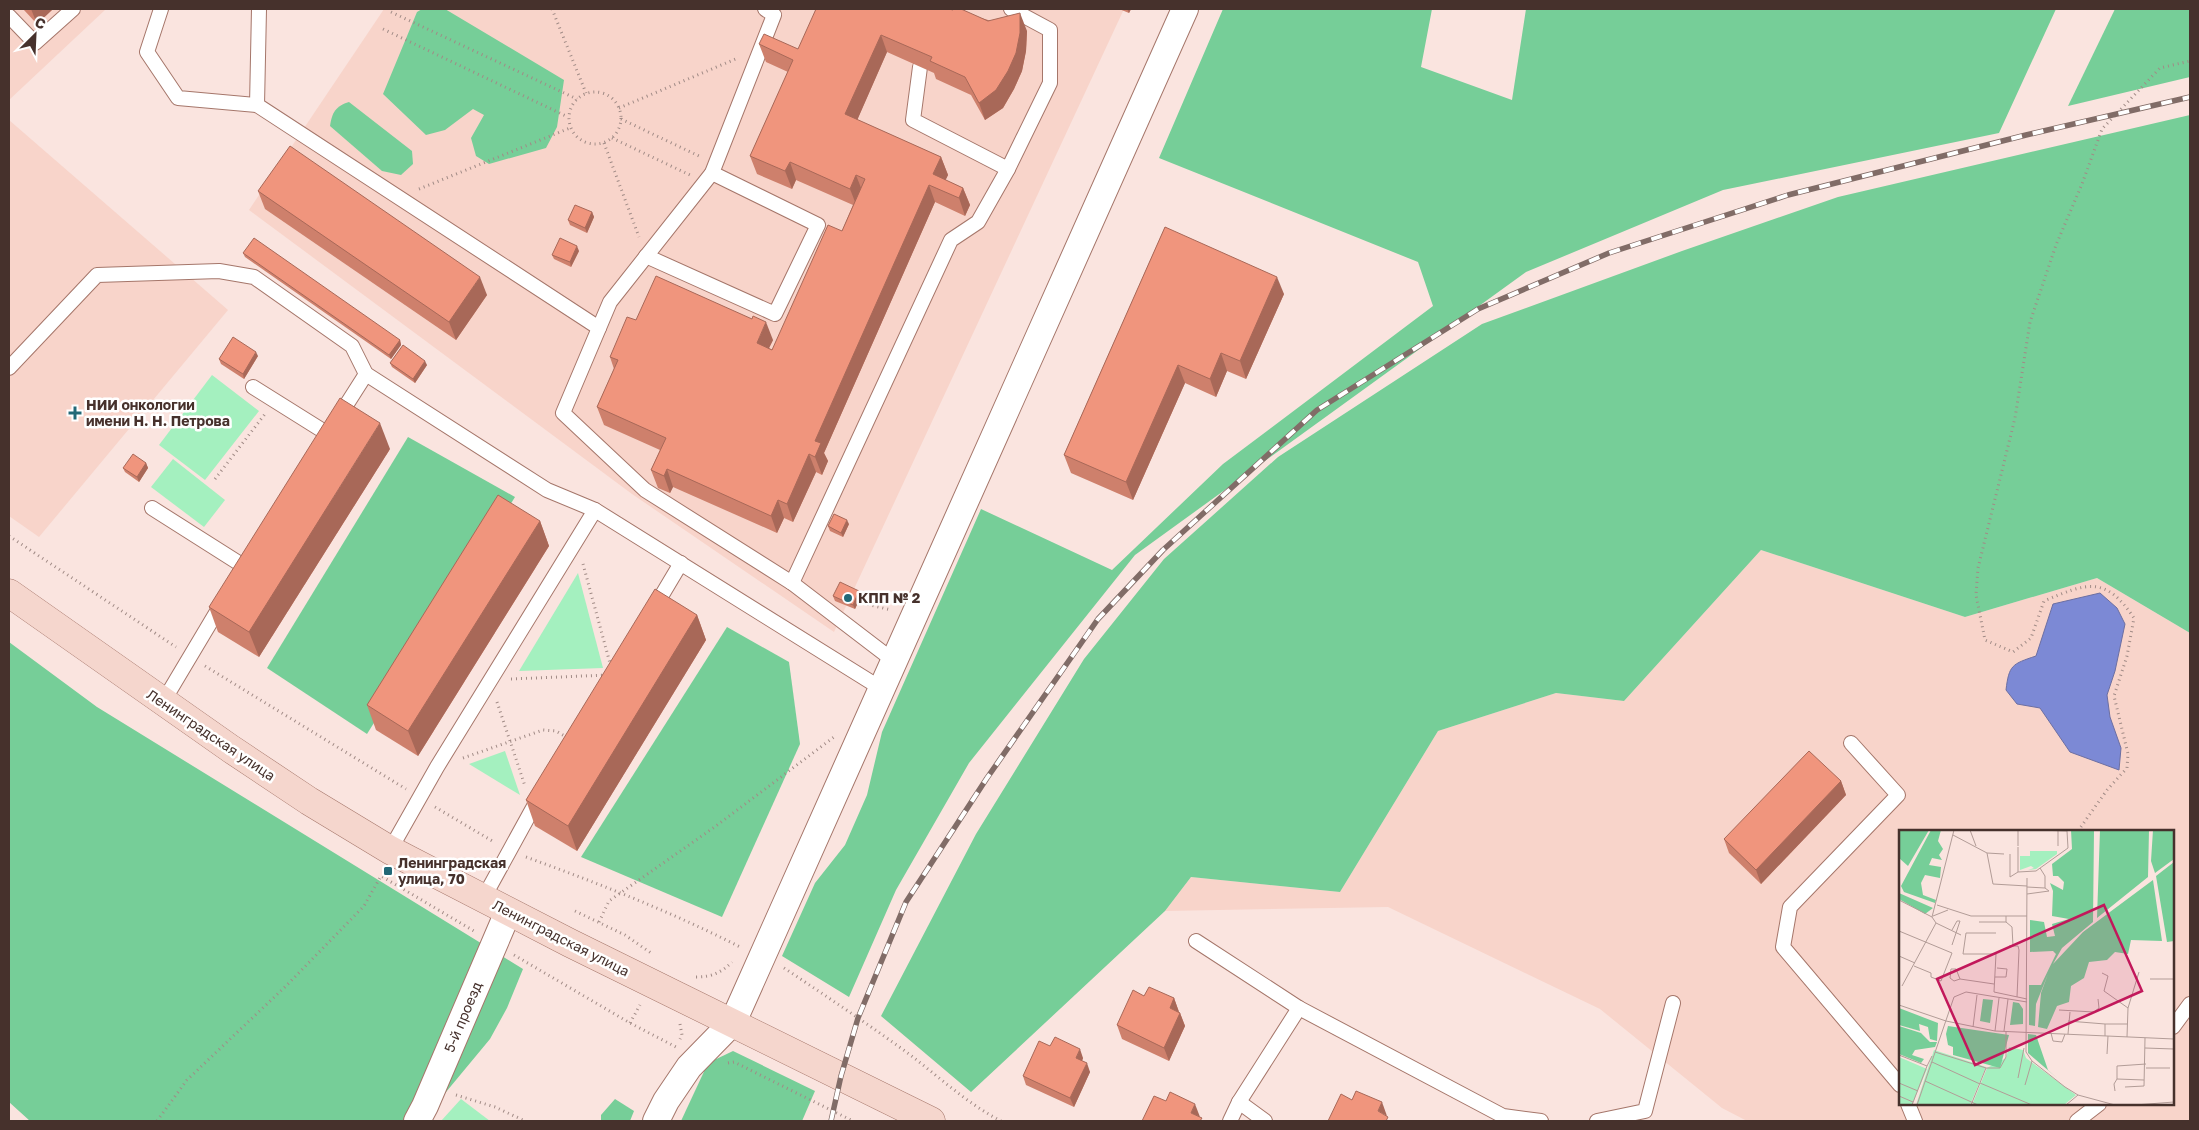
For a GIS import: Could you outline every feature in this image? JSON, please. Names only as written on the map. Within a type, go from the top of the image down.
[{"type":"main road","name":"Ленинградская улица","points":[[9,593],[163,702],[309,801],[390,850],[508,912],[931,1121]]},
{"type":"street","points":[[656,1121],[666,1101],[689,1067],[733,1022],[882,689],[884,655],[900,610],[1185,9]]},
{"type":"street","name":"5-й проезд","points":[[416,1121],[433,1088],[508,912]]},
{"type":"lane","points":[[9,16],[35,43],[73,9]]},
{"type":"lane","points":[[161,9],[147,52],[178,98],[257,105],[400,196],[599,328]]},
{"type":"lane","points":[[257,105],[259,9]]},
{"type":"lane","points":[[765,9],[774,15],[711,173],[610,302],[563,413],[644,490],[792,583],[884,655]]},
{"type":"lane","points":[[792,583],[951,240],[978,222],[1008,169],[1050,84],[1050,30],[1011,9]]},
{"type":"lane","points":[[920,67],[913,120],[1008,169]]},
{"type":"lane","points":[[646,256],[774,314],[818,225],[711,173]]},
{"type":"lane","points":[[9,368],[97,275],[219,271],[254,277],[352,346],[366,374],[547,490],[596,510],[882,689]]},
{"type":"lane","points":[[253,387],[325,438],[366,374]]},
{"type":"lane","points":[[152,508],[248,563],[163,702]]},
{"type":"lane","points":[[390,850],[437,767],[596,510]]},
{"type":"lane","points":[[646,620],[681,563]]},
{"type":"lane","points":[[1851,743],[1898,795],[1790,907],[1783,946],[1899,1084]]},
{"type":"lane","points":[[483,899],[547,784]]},
{"type":"lane","points":[[1196,941],[1299,1008],[1503,1116],[1541,1121]]},
{"type":"lane","points":[[1597,1121],[1645,1111],[1673,1003]]},
{"type":"lane","points":[[2174,1026],[2190,1004]]},
{"type":"lane","points":[[1230,1121],[1239,1102],[1299,1008]]},
{"type":"lane","points":[[1239,1102],[1266,1121]]},
{"type":"lane","points":[[1908,1105],[1915,1121]]},
{"type":"lane","points":[[2076,1121],[2098,1105]]},
{"type":"path","points":[[552,9],[586,93]]},
{"type":"path","points":[[391,12],[577,99]]},
{"type":"path","points":[[383,29],[568,117]]},
{"type":"path","points":[[619,108],[761,48]]},
{"type":"path","points":[[2079,830],[2107,790],[2127,768],[2128,754],[2114,696],[2127,656],[2134,618],[2122,600],[2104,588],[2085,586],[2044,601],[2031,638],[2014,652],[1985,640],[1976,595],[1978,568],[2015,418],[2030,322],[2056,245],[2082,184],[2102,129],[2160,68],[2190,61]]},
{"type":"path","points":[[586,93],[606,94],[619,108],[621,119],[618,130],[612,138],[604,143],[593,145],[583,142],[575,136],[570,128],[568,117],[570,107],[586,93]]},
{"type":"path","points":[[621,119],[711,173]]},
{"type":"path","points":[[400,196],[570,128]]},
{"type":"path","points":[[612,138],[711,173]]},
{"type":"path","points":[[604,143],[646,256]]},
{"type":"path","points":[[215,479],[275,401]]},
{"type":"path","points":[[9,536],[190,657],[509,851],[621,893],[696,924],[749,951]]},
{"type":"path","points":[[532,809],[490,680],[613,674],[577,539]]},
{"type":"path","points":[[858,602],[900,610],[884,655]]},
{"type":"path","points":[[437,767],[543,730],[556,731],[573,740]]},
{"type":"path","points":[[599,922],[609,901],[716,826],[835,736],[831,744]]},
{"type":"path","points":[[157,1121],[187,1080],[287,985],[364,906],[381,876],[630,1023],[681,1050]]},
{"type":"path","points":[[575,911],[625,935],[657,958]]},
{"type":"path","points":[[693,977],[708,977],[721,972],[732,962],[744,938]]},
{"type":"path","points":[[780,965],[869,1024],[980,1110],[1001,1121]]},
{"type":"path","points":[[630,1023],[642,1000]]},
{"type":"path","points":[[721,1064],[734,1062],[853,1121]]},
{"type":"path","points":[[433,1088],[495,1106],[525,1121]]},
{"type":"shaded area","points":[[9,9],[106,9],[9,100]]},
{"type":"shaded area","points":[[384,9],[1124,9],[834,632],[632,494],[249,210]]},
{"type":"shaded area","name":"НИИ онкологии имени Н. Н. Петрова","points":[[9,120],[228,310],[39,537],[9,516]]},
{"type":"shaded area","points":[[1761,550],[1965,617],[2097,578],[2190,633],[2190,1121],[1747,1121],[1722,1108],[1600,1009],[1388,907],[1165,911],[1191,877],[1340,892],[1438,731],[1556,693],[1624,701]]},
{"type":"green space","points":[[422,9],[445,9],[564,80],[557,127],[546,148],[489,164],[476,156],[471,138],[484,115],[473,109],[445,130],[426,135],[383,94],[417,12]]},
{"type":"green space","points":[[1223,9],[1432,9],[1421,67],[1512,100],[1526,9],[2056,9],[1999,133],[1723,190],[1526,272],[1135,555],[969,763],[896,890],[849,997],[782,956],[815,883],[845,845],[867,795],[882,732],[981,509],[1112,570],[1223,464],[1433,306],[1418,262],[1159,158]]},
{"type":"green space","points":[[2115,9],[2190,9],[2190,77],[2068,106]]},
{"type":"green space","points":[[349,102],[412,151],[413,164],[401,175],[382,171],[330,126],[335,110]]},
{"type":"green space","points":[[2190,115],[2190,633],[2097,578],[1965,617],[1761,550],[1624,701],[1556,693],[1438,731],[1340,892],[1191,877],[1165,911],[971,1092],[881,1016],[976,834],[1084,659],[1164,559],[1278,457],[1482,324],[1682,251],[1838,197]]},
{"type":"green space","points":[[212,375],[259,411],[205,480],[159,445]]},
{"type":"green space","points":[[408,437],[515,497],[367,734],[267,668]]},
{"type":"green space","points":[[173,459],[225,500],[204,527],[151,487]]},
{"type":"green space","points":[[578,573],[603,668],[519,671]]},
{"type":"green space","points":[[727,627],[789,662],[800,744],[722,917],[581,857]]},
{"type":"green space","points":[[9,642],[97,707],[523,969],[507,1008],[490,1039],[422,1121],[30,1121],[9,1102]]},
{"type":"green space","points":[[505,751],[520,795],[469,764]]},
{"type":"green space","points":[[733,1051],[815,1091],[802,1121],[681,1121],[708,1063]]},
{"type":"green space","points":[[461,1099],[490,1121],[441,1121]]},
{"type":"green space","points":[[615,1099],[634,1111],[630,1121],[601,1121],[601,1115]]},
{"type":"water","points":[[2100,593],[2117,608],[2125,624],[2115,671],[2107,695],[2110,717],[2121,748],[2119,770],[2070,752],[2040,708],[2017,704],[2006,690],[2010,670],[2022,661],[2036,656],[2053,604]]},
{"type":"building","points":[[816,9],[961,9],[988,21],[1020,13],[1020,33],[1016,53],[1008,71],[996,90],[979,103],[965,77],[930,61],[932,57],[881,35],[845,114],[941,157],[933,174],[963,188],[959,198],[929,185],[815,441],[821,443],[815,457],[809,454],[787,504],[778,500],[771,516],[667,469],[664,476],[651,470],[666,438],[597,407],[618,360],[610,357],[627,317],[636,320],[656,276],[752,319],[753,316],[766,322],[757,343],[772,350],[828,225],[842,231],[865,179],[856,175],[850,189],[790,162],[785,171],[750,156],[793,60],[759,44],[764,34],[798,49]]},
{"type":"building","points":[[290,146],[480,277],[449,322],[258,191]]},
{"type":"building","points":[[575,205],[592,212],[585,228],[568,220]]},
{"type":"building","points":[[1165,227],[1277,277],[1240,361],[1221,353],[1210,379],[1178,365],[1126,482],[1064,455]]},
{"type":"building","points":[[254,238],[400,340],[389,355],[243,253]]},
{"type":"building","points":[[560,238],[577,246],[570,262],[552,255]]},
{"type":"building","points":[[233,337],[256,352],[243,374],[219,359]]},
{"type":"building","points":[[403,345],[425,361],[413,379],[390,363]]},
{"type":"building","points":[[340,398],[380,423],[249,632],[209,607]]},
{"type":"building","points":[[133,454],[146,463],[137,477],[123,468]]},
{"type":"building","points":[[498,495],[540,521],[408,731],[367,705]]},
{"type":"building","points":[[834,514],[847,520],[841,533],[828,526]]},
{"type":"building","name":"КПП № 2","points":[[840,582],[859,591],[853,605],[833,596]]},
{"type":"building","points":[[655,589],[697,615],[568,826],[526,800]]},
{"type":"building","points":[[1809,751],[1841,781],[1756,870],[1724,839]]},
{"type":"building","points":[[1149,987],[1174,998],[1170,1008],[1180,1013],[1164,1048],[1117,1025],[1133,990],[1144,996]]},
{"type":"building","points":[[1055,1037],[1080,1049],[1076,1058],[1087,1063],[1070,1098],[1023,1076],[1039,1041],[1050,1046]]},
{"type":"building","points":[[1356,1091],[1382,1102],[1378,1111],[1388,1117],[1386,1121],[1328,1121],[1341,1094],[1352,1100]]},
{"type":"building","points":[[1170,1092],[1195,1104],[1191,1113],[1202,1118],[1200,1121],[1142,1121],[1154,1096],[1166,1101]]},
{"type":"railway","points":[[831,1121],[841,1076],[858,1018],[906,902],[987,778],[1098,619],[1163,550],[1317,410],[1478,309],[1609,253],[1788,195],[2026,135],[2190,97]]},
{"type":"place","name":"НИИ онкологии имени Н. Н. Петрова","points":[[75,413]]},
{"type":"place","name":"КПП № 2","points":[[848,598]]},
{"type":"place","name":"Ленинградская улица, 70","points":[[388,871]]}]
